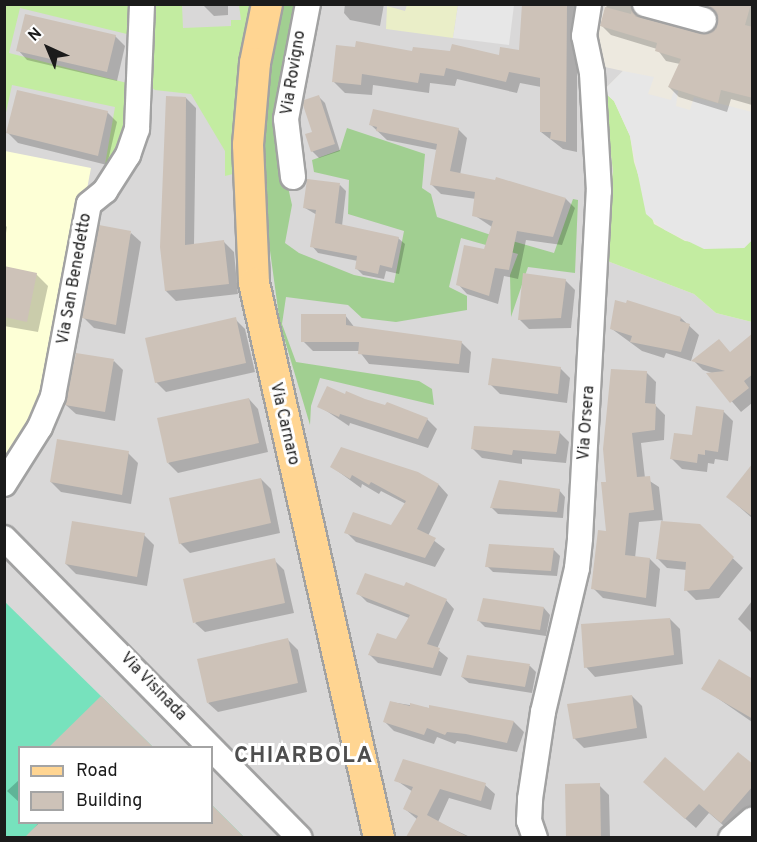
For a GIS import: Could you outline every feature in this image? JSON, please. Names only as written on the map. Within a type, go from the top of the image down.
[{"type":"main road","name":"Via Carnaro","points":[[267,4],[255,63],[248,145],[254,283],[379,837]]},
{"type":"street","name":"Via San Benedetto","points":[[4,484],[40,427],[53,396],[88,204],[111,182],[128,155],[137,129],[142,4]]},
{"type":"street","name":"Via Rovigno","points":[[293,177],[286,119],[308,4]]},
{"type":"street","name":"Via Orsera","points":[[535,837],[529,820],[530,799],[543,712],[577,568],[580,538],[598,191],[592,74],[584,36],[588,4]]},
{"type":"street","points":[[645,4],[704,20]]},
{"type":"street","name":"Via Visinada","points":[[4,538],[210,746]]},
{"type":"street","name":"Via Visinada","points":[[213,749],[300,837]]},
{"type":"street","points":[[731,837],[753,820]]},
{"type":"shaded area","points":[[5,5],[605,5],[594,48],[605,67],[623,71],[603,91],[613,171],[602,259],[694,294],[716,313],[752,322],[752,837],[5,838]]},
{"type":"shaded area","points":[[407,5],[458,5],[453,38],[386,29],[387,6],[405,11]]},
{"type":"shaded area","points":[[458,5],[514,5],[509,45],[453,38]]},
{"type":"shaded area","points":[[623,71],[654,77],[648,94],[671,100],[674,90],[678,91],[676,106],[690,110],[694,97],[752,112],[752,240],[744,248],[704,249],[665,230],[646,214],[630,136],[614,101],[603,91]]},
{"type":"shaded area","points":[[5,151],[91,168],[50,381],[5,472]]},
{"type":"green space","points":[[5,5],[135,5],[131,35],[20,8],[9,53],[131,84],[125,139],[102,182],[115,107],[12,85],[5,117]]},
{"type":"green space","points":[[150,5],[182,5],[183,28],[231,26],[231,20],[241,20],[239,5],[255,5],[237,173],[225,176],[225,151],[191,94],[155,90],[145,82]]},
{"type":"green space","points":[[279,5],[300,5],[286,178],[292,205],[285,243],[299,253],[354,275],[394,283],[404,231],[348,214],[349,180],[314,172],[312,160],[340,150],[347,128],[425,154],[422,188],[431,194],[437,217],[488,234],[554,253],[573,199],[578,200],[575,273],[528,267],[511,317],[510,275],[518,254],[461,238],[449,287],[467,296],[467,310],[396,322],[362,318],[348,305],[286,297],[282,324],[296,362],[419,381],[432,389],[434,405],[320,378],[311,406],[310,425],[280,324],[262,192],[268,64]]},
{"type":"green space","points":[[603,91],[614,101],[630,136],[634,162],[654,224],[685,241],[744,248],[752,240],[752,322],[716,313],[694,294],[602,259],[613,171]]},
{"type":"green space","points":[[4,601],[152,746],[18,746],[18,824],[213,824],[213,806],[244,837],[5,837]]},
{"type":"building","points":[[522,4],[567,4],[566,142],[550,139],[551,132],[540,132],[540,78],[509,72],[506,82],[446,68],[444,76],[420,73],[418,83],[362,74],[361,85],[332,82],[336,45],[355,47],[356,41],[412,51],[413,47],[450,51],[452,44],[499,55],[500,47],[519,50]]},
{"type":"building","points":[[701,4],[751,4],[745,25],[753,27],[753,98],[721,90],[718,103],[668,87],[681,59],[655,51],[657,43],[600,26],[605,7],[631,14],[632,9],[641,18],[707,34],[714,30],[718,17],[714,10]]},
{"type":"building","points":[[25,14],[116,35],[107,72],[16,51]]},
{"type":"building","points":[[17,90],[108,111],[98,156],[6,133]]},
{"type":"building","points":[[319,95],[335,144],[311,152],[305,134],[312,132],[303,105],[304,100]]},
{"type":"building","points":[[166,96],[186,97],[185,245],[224,240],[229,284],[165,291],[160,247]]},
{"type":"building","points":[[373,109],[459,128],[450,171],[495,180],[496,177],[566,198],[553,237],[517,231],[509,270],[495,268],[489,296],[456,285],[464,245],[484,249],[493,221],[472,216],[475,192],[430,185],[437,144],[376,131],[377,127],[369,125]]},
{"type":"building","points":[[307,179],[340,183],[335,223],[399,237],[392,268],[380,265],[378,274],[355,269],[357,256],[310,247],[316,210],[303,208]]},
{"type":"building","points":[[99,225],[131,231],[116,325],[82,318]]},
{"type":"building","points":[[4,266],[37,273],[27,322],[4,317]]},
{"type":"building","points":[[523,273],[566,279],[561,318],[518,320]]},
{"type":"building","points":[[615,300],[626,303],[627,300],[681,317],[680,321],[690,324],[681,352],[630,342],[632,336],[610,329]]},
{"type":"building","points":[[301,314],[346,314],[346,325],[462,341],[459,364],[358,354],[359,342],[301,342]]},
{"type":"building","points":[[236,317],[246,363],[155,383],[145,338]]},
{"type":"building","points":[[753,333],[753,374],[744,381],[749,388],[730,403],[706,373],[725,371],[691,361],[719,339],[730,352]]},
{"type":"building","points":[[76,353],[114,359],[105,412],[65,405]]},
{"type":"building","points":[[492,358],[561,367],[558,394],[488,385]]},
{"type":"building","points":[[611,369],[647,371],[645,403],[656,404],[655,430],[632,433],[637,477],[650,476],[654,510],[629,513],[625,555],[650,558],[646,598],[591,589],[598,530],[606,531],[601,482],[606,482],[603,449]]},
{"type":"building","points":[[327,386],[345,394],[346,391],[385,405],[387,402],[428,418],[418,439],[340,414],[339,417],[317,407]]},
{"type":"building","points":[[249,398],[259,443],[167,463],[157,418]]},
{"type":"building","points":[[696,406],[724,410],[718,452],[705,450],[705,455],[698,454],[697,463],[670,459],[674,433],[692,435]]},
{"type":"building","points":[[474,426],[560,431],[556,454],[513,450],[512,455],[471,449]]},
{"type":"building","points":[[57,439],[129,451],[122,495],[50,482]]},
{"type":"building","points":[[341,447],[418,472],[439,484],[417,529],[436,538],[425,558],[344,533],[353,512],[391,525],[406,501],[371,482],[369,485],[352,475],[350,479],[330,467]]},
{"type":"building","points":[[753,463],[753,517],[726,497]]},
{"type":"building","points":[[261,478],[271,523],[179,544],[169,498]]},
{"type":"building","points":[[499,480],[560,489],[557,512],[490,508]]},
{"type":"building","points":[[72,521],[145,533],[137,577],[65,564]]},
{"type":"building","points":[[661,521],[700,524],[734,557],[709,589],[684,591],[686,562],[656,559]]},
{"type":"building","points":[[489,544],[554,548],[551,571],[485,567]]},
{"type":"building","points":[[275,558],[285,603],[193,623],[183,579]]},
{"type":"building","points":[[365,573],[404,586],[406,582],[447,599],[427,644],[440,648],[433,668],[368,655],[377,633],[396,639],[410,615],[356,594]]},
{"type":"building","points":[[483,598],[544,607],[540,630],[477,621]]},
{"type":"building","points":[[670,618],[674,655],[584,668],[581,624]]},
{"type":"building","points":[[288,638],[298,683],[207,703],[197,659]]},
{"type":"building","points":[[467,655],[530,664],[525,687],[461,677]]},
{"type":"building","points":[[719,659],[753,679],[753,719],[701,689]]},
{"type":"building","points":[[632,695],[637,728],[573,739],[567,704]]},
{"type":"building","points":[[101,696],[152,746],[50,746]]},
{"type":"building","points":[[390,701],[429,708],[429,705],[514,721],[507,743],[466,734],[447,732],[445,735],[427,728],[424,735],[383,722]]},
{"type":"building","points":[[738,752],[753,764],[753,786],[721,823],[699,804],[685,819],[643,782],[665,757],[704,791]]},
{"type":"building","points":[[403,759],[486,783],[481,801],[440,789],[427,815],[468,837],[406,837],[418,816],[403,809],[413,787],[394,781]]},
{"type":"building","points":[[600,783],[601,837],[566,837],[565,784]]},
{"type":"building","points":[[213,806],[244,837],[25,837],[38,824],[213,824]]},
{"type":"district","name":"CHIARBOLA","points":[[304,757]]}]
